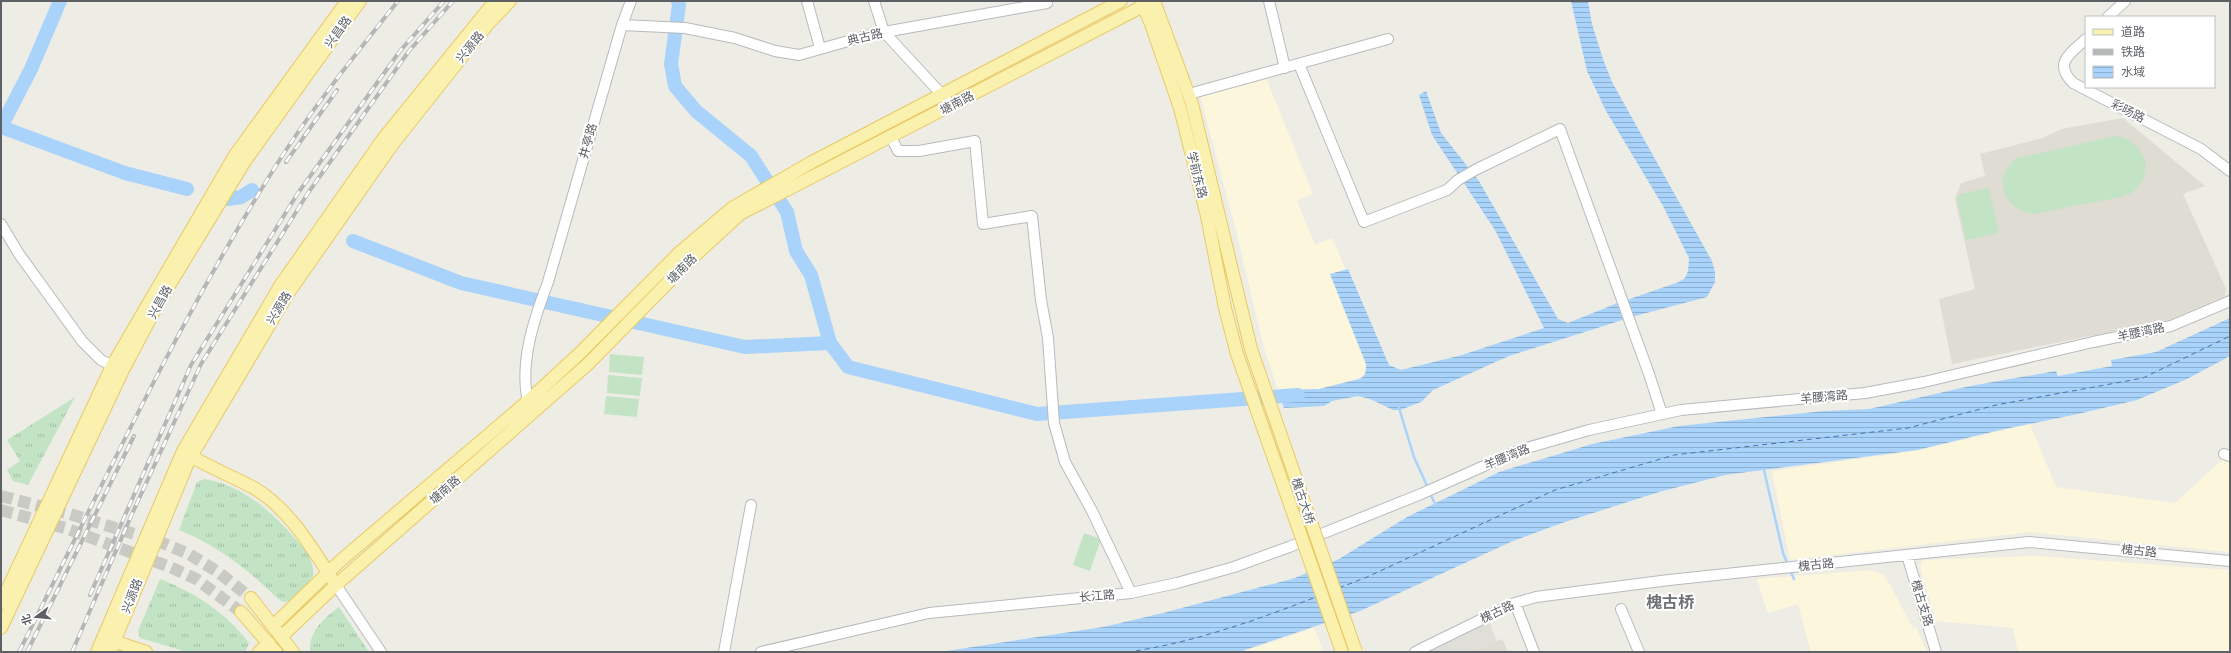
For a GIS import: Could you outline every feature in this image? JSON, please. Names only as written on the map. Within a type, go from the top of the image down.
[{"type":"main road","name":"兴昌路","points":[[1,603],[117,368],[235,155],[347,1]]},
{"type":"main road","name":"兴昌路","points":[[1,628],[117,368],[245,161],[360,1]]},
{"type":"main road","name":"兴源路","points":[[97,652],[102,638],[187,454],[280,286],[383,138],[495,1]]},
{"type":"main road","name":"兴源路","points":[[112,647],[187,454],[298,279],[392,145],[488,24],[510,1]]},
{"type":"main road","name":"塘南路","points":[[274,625],[328,573],[528,401],[594,339],[680,252],[732,208],[747,205],[941,94],[1121,1]]},
{"type":"main road","name":"塘南路","points":[[800,176],[891,137],[1148,2]]},
{"type":"main road","name":"学前东路","points":[[1148,2],[1189,94],[1252,349]]},
{"type":"main road","name":"学前东路","points":[[1148,2],[1180,108],[1207,216],[1225,308],[1237,354]]},
{"type":"main road","name":"塘南路","points":[[281,637],[336,585],[532,414],[608,343],[690,260],[740,214],[747,205]]},
{"type":"main road","name":"槐古大桥","points":[[1252,349],[1356,652]]},
{"type":"main road","name":"槐古大桥","points":[[1237,354],[1342,652]]},
{"type":"main road","points":[[187,454],[254,489],[279,508],[306,540],[336,585]]},
{"type":"main road","points":[[251,598],[274,625],[293,652]]},
{"type":"main road","points":[[241,612],[272,648],[259,652]]},
{"type":"main road","points":[[102,638],[112,647],[146,652]]},
{"type":"street","name":"井亭路","points":[[532,414],[528,401],[526,360],[538,310],[548,282],[622,25],[631,1]]},
{"type":"street","points":[[807,1],[820,48]]},
{"type":"street","points":[[874,1],[884,32],[952,106]]},
{"type":"street","points":[[1269,1],[1285,68]]},
{"type":"street","points":[[2109,16],[2125,1]]},
{"type":"street","name":"典古路","points":[[622,25],[685,28],[735,38],[781,52],[799,55],[820,48],[884,32],[1047,3]]},
{"type":"street","points":[[1189,94],[1388,39]]},
{"type":"street","name":"彩旸路","points":[[2085,40],[2067,57],[2063,66],[2064,74],[2073,83],[2201,149],[2230,171]]},
{"type":"street","points":[[1299,64],[1364,222],[1447,190],[1458,180],[1476,170],[1560,129],[1662,414]]},
{"type":"street","points":[[891,137],[898,151],[919,151],[975,141],[983,224],[1032,216],[1041,300],[1048,338],[1054,423],[1065,462],[1092,511],[1131,593]]},
{"type":"street","points":[[1,224],[19,254],[82,341],[101,360],[117,368]]},
{"type":"street","name":"羊腰湾路","points":[[1421,494],[1520,450],[1589,430],[1681,410],[1865,393],[1924,382],[2093,342],[2171,326],[2230,302]]},
{"type":"street","name":"长江路","points":[[761,652],[929,613],[1131,593],[1177,583],[1234,567],[1421,494]]},
{"type":"street","points":[[724,652],[751,505]]},
{"type":"street","name":"槐古路","points":[[1415,652],[1515,603],[1536,596],[1668,580],[2029,542],[2230,561]]},
{"type":"street","name":"槐古支路","points":[[1907,555],[1936,652]]},
{"type":"street","points":[[336,585],[381,652]]},
{"type":"street","points":[[1515,603],[1534,652]]},
{"type":"street","points":[[1621,609],[1639,652]]},
{"type":"shaded area","points":[[1266,78],[1313,194],[1297,201],[1315,245],[1332,238],[1346,270],[1330,274],[1366,364],[1364,377],[1319,389],[1278,390],[1264,348],[1236,231],[1200,95]]},
{"type":"shaded area","points":[[2123,118],[2205,186],[2183,194],[2226,289],[2225,296],[2169,320],[1952,364],[1939,299],[1975,289],[1955,199],[1961,183],[1985,176],[1980,154],[2043,138],[2061,129]]},
{"type":"shaded area","points":[[2030,424],[2056,487],[2175,503],[2223,459],[2230,461],[2230,552],[2030,532],[1790,560],[1772,471],[1921,450]]},
{"type":"shaded area","points":[[2037,556],[2230,570],[2230,652],[2018,652],[2013,628],[1936,621],[1920,568],[1922,560]]},
{"type":"shaded area","points":[[1871,570],[1883,574],[1913,628],[1916,627],[1927,652],[1811,652],[1798,604],[1768,613],[1757,579]]},
{"type":"shaded area","points":[[1489,622],[1497,641],[1471,652],[1424,652]]},
{"type":"shaded area","points":[[1314,628],[1324,652],[1242,652]]},
{"type":"shaded area","points":[[1502,639],[1508,652],[1471,652],[1497,641]]},
{"type":"green space","points":[[2116,136],[2125,138],[2133,143],[2139,149],[2146,162],[2144,178],[2138,188],[2129,194],[2035,214],[2024,212],[2015,207],[2004,192],[2004,175],[2009,166],[2017,158]]},
{"type":"green space","points":[[1989,188],[1999,233],[1966,240],[1957,199],[1960,194]]},
{"type":"green space","points":[[610,354],[644,357],[642,375],[609,372]]},
{"type":"green space","points":[[608,375],[642,378],[640,396],[607,393]]},
{"type":"green space","points":[[606,396],[639,399],[637,417],[604,414]]},
{"type":"green space","points":[[75,397],[28,485],[13,481],[7,470],[20,461],[7,440]]},
{"type":"green space","points":[[204,479],[230,486],[242,492],[264,508],[302,545],[311,560],[313,576],[296,596],[283,602],[231,559],[206,543],[179,530],[197,482]]},
{"type":"green space","points":[[1084,533],[1101,539],[1090,571],[1073,565]]},
{"type":"green space","points":[[160,579],[197,597],[231,622],[249,643],[245,652],[187,652],[140,638],[138,631]]},
{"type":"green space","points":[[339,607],[369,652],[310,652],[312,638],[318,626]]},
{"type":"water","points":[[1571,1],[1588,1],[1592,24],[1612,82],[1712,261],[1715,272],[1715,282],[1707,297],[1635,316],[1509,356],[1433,390],[1421,402],[1400,410],[1393,410],[1370,399],[1358,396],[1332,401],[1324,406],[1284,408],[1278,390],[1319,389],[1359,379],[1363,377],[1365,373],[1366,364],[1330,274],[1348,269],[1389,365],[1401,370],[1462,355],[1544,328],[1495,230],[1432,135],[1419,95],[1426,91],[1441,133],[1479,181],[1558,319],[1568,323],[1615,304],[1679,282],[1685,278],[1688,271],[1689,258],[1663,206],[1606,111],[1587,71]]},
{"type":"water","points":[[2230,318],[2230,356],[2187,379],[2137,400],[1917,450],[1725,475],[1659,492],[1562,523],[1513,541],[1360,611],[1239,652],[940,652],[1103,627],[1163,613],[1295,578],[1339,559],[1407,517],[1499,472],[1592,444],[1679,426],[1824,411],[1869,409],[1970,386],[2056,371],[2058,376],[2112,366],[2111,360],[2156,352]]},
{"type":"waterway","points":[[1,127],[31,69],[60,1]]},
{"type":"waterway","points":[[678,1],[679,5],[671,64],[675,86],[696,111],[751,156],[787,212],[796,251],[811,275],[830,343]]},
{"type":"waterway","points":[[1,127],[125,173],[187,189]]},
{"type":"waterway","points":[[228,199],[241,197],[252,190]]},
{"type":"waterway","points":[[353,241],[461,283],[745,347],[830,343],[848,367],[1037,414],[1298,395]]},
{"type":"waterway","points":[[1399,408],[1414,457],[1428,488]]},
{"type":"waterway","points":[[1764,470],[1783,553],[1788,565]]},
{"type":"waterway","points":[[1430,493],[1436,506]]},
{"type":"waterway","points":[[1790,570],[1794,579]]},
{"type":"ferry route","points":[[1339,588],[1367,577],[1555,490],[1674,455],[1908,428],[1996,405],[2143,378],[2230,336]]},
{"type":"ferry route","points":[[1127,652],[1174,643],[1223,630],[1316,597]]},
{"type":"tunnel","points":[[1,496],[70,514],[160,542],[189,554],[218,572],[251,598]]},
{"type":"tunnel","points":[[1,510],[65,528],[170,567],[196,579],[241,612]]},
{"type":"railway","points":[[19,652],[140,409],[203,289],[237,230],[301,128],[349,63],[398,1]]},
{"type":"railway","points":[[90,595],[191,365],[298,193],[400,51],[444,1]]},
{"type":"railway","points":[[72,652],[132,514],[201,364],[308,193],[409,51],[453,1]]},
{"type":"railway","points":[[286,162],[337,90]]},
{"type":"railway","points":[[27,652],[134,436]]},
{"type":"district","name":"槐古桥","points":[[1670,602]]}]
